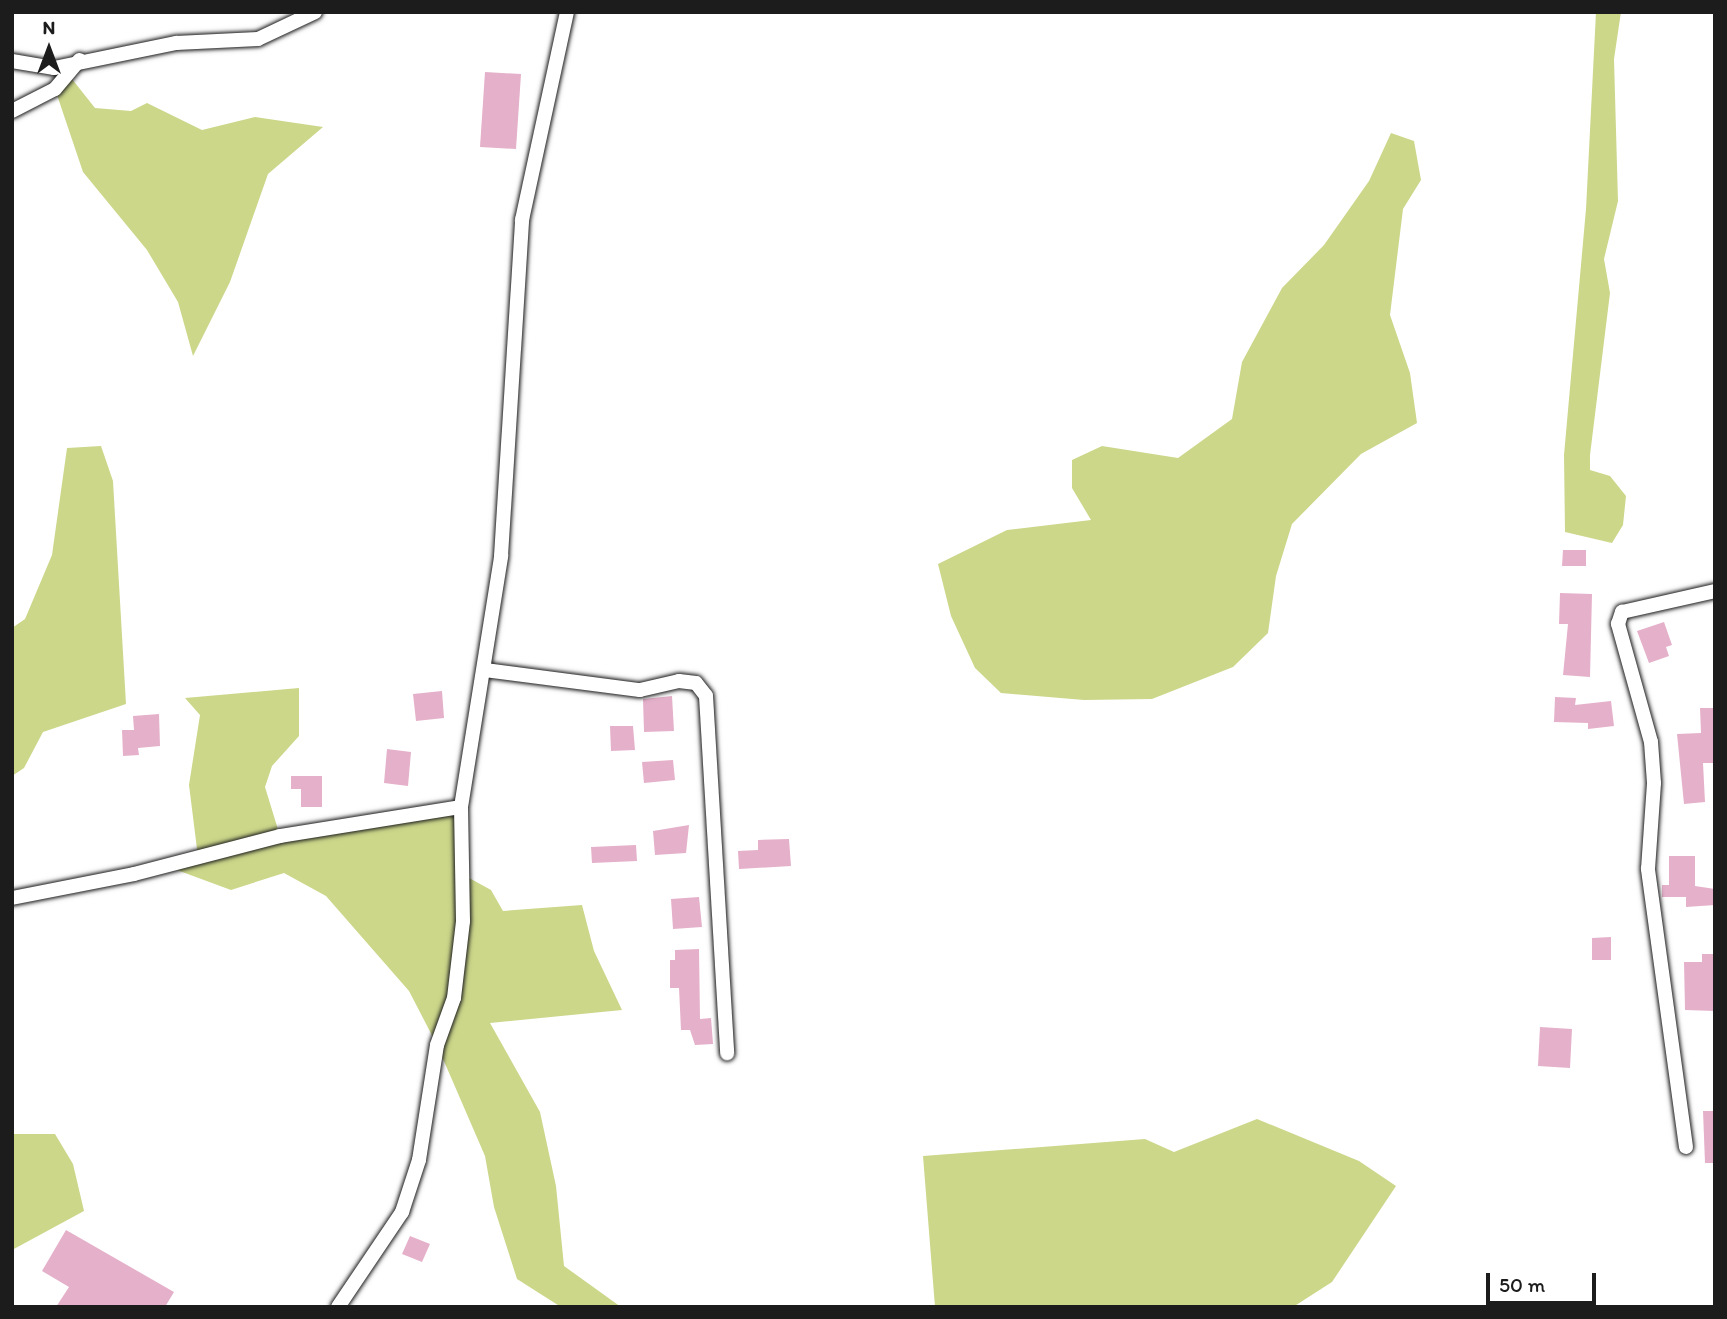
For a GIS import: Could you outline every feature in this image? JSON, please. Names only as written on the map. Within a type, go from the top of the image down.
[{"type":"street","points":[[12,61],[54,68],[79,60],[176,43],[258,39],[315,12]]},
{"type":"street","points":[[338,1307],[402,1212],[419,1160],[437,1045],[454,998],[463,921],[461,807],[485,670],[501,556],[522,220],[568,12]]},
{"type":"street","points":[[12,111],[55,89],[79,60]]},
{"type":"street","points":[[1686,1147],[1648,869],[1654,783],[1651,742],[1618,624],[1622,612],[1715,591]]},
{"type":"street","points":[[485,670],[640,690],[678,681],[696,683],[706,696],[727,1053]]},
{"type":"street","points":[[12,898],[134,874],[280,836],[461,807]]},
{"type":"green space","points":[[1596,12],[1621,12],[1614,59],[1618,201],[1604,259],[1610,293],[1590,455],[1590,470],[1610,476],[1626,496],[1623,525],[1612,543],[1565,532],[1564,455],[1586,209]]},
{"type":"green space","points":[[68,74],[95,108],[131,111],[147,103],[202,130],[255,117],[323,127],[268,174],[230,282],[193,356],[178,302],[147,250],[83,172],[55,89]]},
{"type":"green space","points":[[1391,133],[1414,141],[1421,180],[1403,209],[1390,315],[1410,373],[1417,423],[1361,454],[1292,524],[1276,576],[1268,633],[1233,667],[1152,699],[1084,700],[1001,693],[975,668],[951,616],[938,564],[1007,530],[1091,520],[1072,488],[1072,460],[1102,446],[1178,458],[1232,419],[1242,362],[1282,288],[1324,245],[1369,181]]},
{"type":"green space","points":[[101,446],[113,481],[126,704],[43,732],[24,768],[12,776],[12,628],[25,619],[52,555],[67,448]]},
{"type":"green space","points":[[299,688],[299,736],[272,766],[265,787],[280,836],[461,807],[462,874],[491,890],[503,911],[582,905],[594,951],[622,1010],[490,1023],[540,1112],[556,1186],[564,1266],[621,1307],[561,1307],[517,1279],[494,1207],[485,1156],[437,1045],[409,991],[326,896],[284,873],[231,890],[166,866],[198,857],[189,785],[200,715],[185,698]]},
{"type":"green space","points":[[1257,1119],[1359,1161],[1396,1186],[1332,1282],[1293,1307],[935,1307],[923,1156],[1145,1139],[1174,1152]]},
{"type":"green space","points":[[12,1134],[55,1134],[73,1164],[84,1211],[12,1250]]},
{"type":"building","points":[[485,72],[521,74],[516,149],[480,147]]},
{"type":"building","points":[[1563,550],[1586,550],[1586,566],[1562,566]]},
{"type":"building","points":[[1560,593],[1592,594],[1590,677],[1563,675],[1568,624],[1559,624]]},
{"type":"building","points":[[1664,622],[1672,645],[1666,647],[1669,656],[1649,663],[1637,631]]},
{"type":"building","points":[[442,691],[444,718],[416,721],[413,694]]},
{"type":"building","points":[[672,696],[674,731],[644,732],[643,699]]},
{"type":"building","points":[[1555,697],[1576,698],[1575,705],[1611,701],[1614,726],[1588,729],[1588,723],[1554,722]]},
{"type":"building","points":[[1700,708],[1715,708],[1715,763],[1703,763],[1705,802],[1684,804],[1677,734],[1701,733]]},
{"type":"building","points":[[159,714],[160,746],[138,748],[139,755],[123,756],[122,730],[134,730],[133,716]]},
{"type":"building","points":[[610,726],[633,726],[635,750],[611,751]]},
{"type":"building","points":[[387,749],[411,752],[408,786],[384,783]]},
{"type":"building","points":[[673,760],[675,780],[644,783],[642,762]]},
{"type":"building","points":[[291,776],[322,776],[322,807],[301,807],[301,789],[291,789]]},
{"type":"building","points":[[689,825],[686,853],[655,855],[653,831]]},
{"type":"building","points":[[789,839],[791,866],[739,869],[738,851],[758,850],[758,840]]},
{"type":"building","points":[[636,845],[637,861],[592,863],[591,847]]},
{"type":"building","points":[[1669,856],[1695,856],[1695,886],[1715,889],[1715,905],[1686,907],[1686,897],[1662,897],[1662,885],[1669,885]]},
{"type":"building","points":[[699,897],[702,927],[673,929],[671,899]]},
{"type":"building","points":[[1611,937],[1611,960],[1592,960],[1592,938]]},
{"type":"building","points":[[699,949],[700,1019],[711,1018],[713,1044],[695,1045],[690,1030],[681,1030],[679,988],[670,988],[670,960],[675,960],[675,950]]},
{"type":"building","points":[[1702,954],[1715,954],[1715,1011],[1685,1010],[1684,962],[1702,962]]},
{"type":"building","points":[[1540,1027],[1572,1029],[1570,1068],[1538,1066]]},
{"type":"building","points":[[1703,1111],[1715,1111],[1715,1163],[1705,1163]]},
{"type":"building","points":[[66,1230],[174,1292],[165,1307],[56,1307],[69,1287],[42,1271]]},
{"type":"building","points":[[410,1236],[430,1244],[422,1262],[402,1254]]}]
